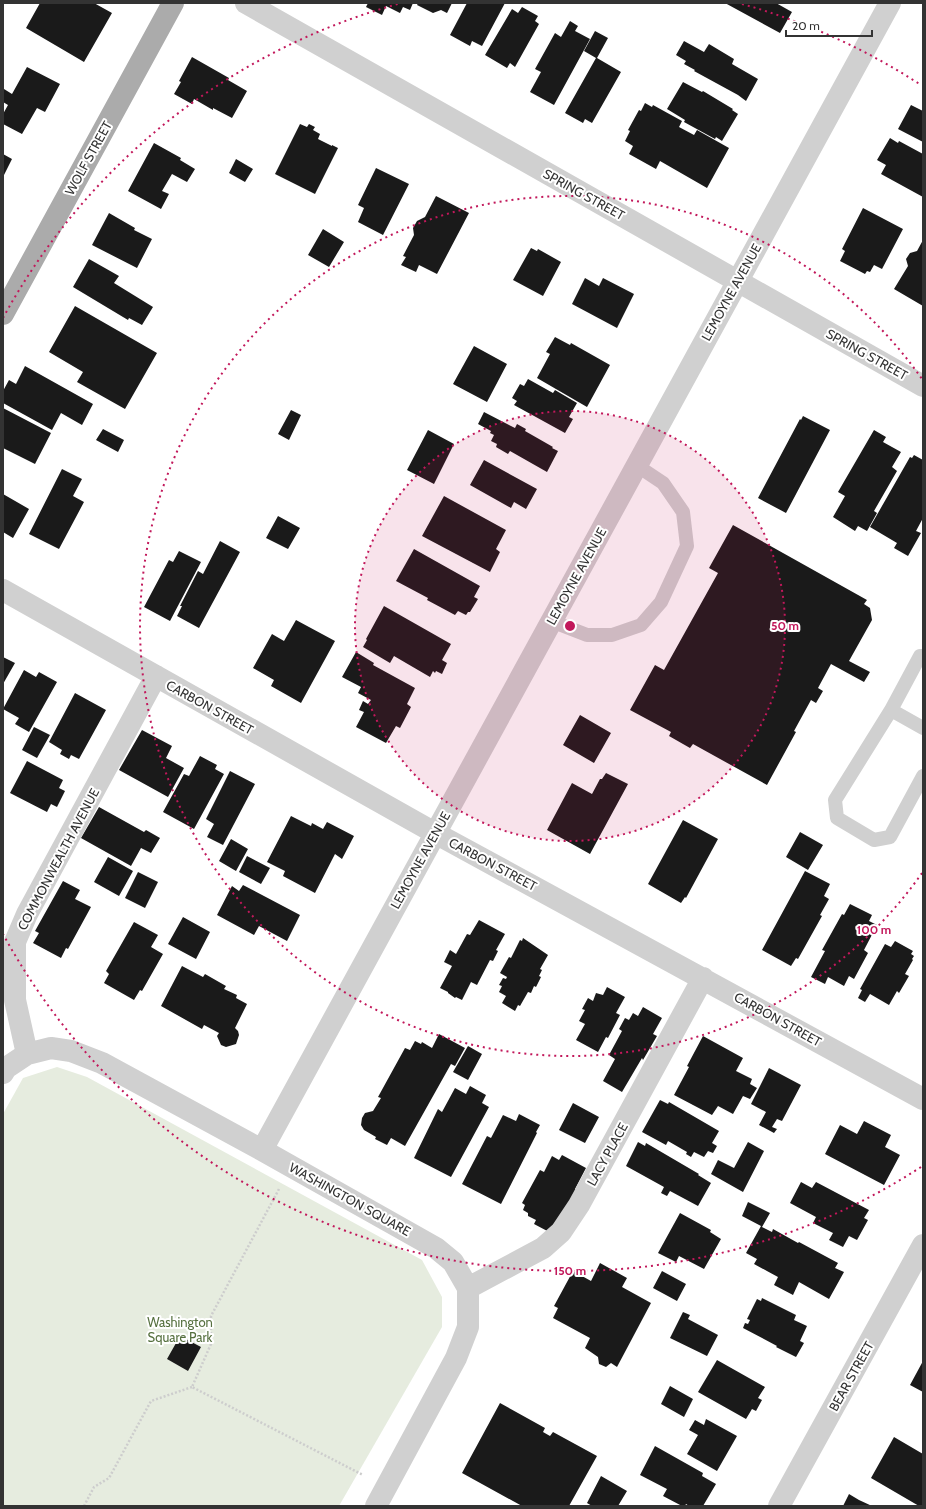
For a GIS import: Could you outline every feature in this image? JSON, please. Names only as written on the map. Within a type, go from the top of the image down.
[{"type":"main road","name":"WOLF STREET","points":[[3,314],[173,3]]},
{"type":"street","name":"SPRING STREET","points":[[246,3],[923,386]]},
{"type":"street","name":"LEMOYNE AVENUE","points":[[262,1150],[890,3]]},
{"type":"street","name":"CARBON STREET","points":[[3,590],[435,833],[923,1099]]},
{"type":"street","name":"COMMONWEALTH AVENUE","points":[[27,1054],[15,1000],[15,942],[28,914],[156,676]]},
{"type":"street","name":"LACY PLACE","points":[[468,1288],[543,1248],[561,1232],[579,1205],[703,978]]},
{"type":"street","name":"WASHINGTON SQUARE","points":[[3,1073],[6,1068],[27,1054],[51,1048],[71,1051],[102,1063],[291,1166],[436,1248],[454,1262],[468,1288],[468,1327],[458,1352],[380,1501]]},
{"type":"street","name":"BEAR STREET","points":[[779,1506],[923,1245]]},
{"type":"lane","points":[[551,621],[587,635],[612,635],[641,625],[661,602],[687,546],[683,512],[663,484],[636,465]]},
{"type":"lane","points":[[923,656],[920,656],[891,710],[835,800],[838,818],[874,840],[890,837],[923,776]]},
{"type":"lane","points":[[891,710],[923,728]]},
{"type":"path","points":[[84,1506],[94,1488],[110,1478],[151,1401],[192,1387],[211,1344],[211,1316],[291,1166]]},
{"type":"path","points":[[192,1387],[380,1501]]},
{"type":"green space","name":"Washington Square Park","points":[[57,1067],[87,1077],[422,1260],[442,1297],[442,1327],[339,1506],[3,1506],[3,1114],[23,1078]]},
{"type":"building","points":[[40,3],[94,3],[112,13],[84,62],[26,28]]},
{"type":"building","points":[[368,3],[413,3],[410,10],[403,7],[400,13],[386,6],[382,15],[366,7]]},
{"type":"building","points":[[418,3],[452,3],[447,13],[441,10],[433,13],[417,5]]},
{"type":"building","points":[[467,3],[505,3],[482,46],[472,41],[470,46],[450,35]]},
{"type":"building","points":[[725,3],[776,3],[792,12],[780,33]]},
{"type":"building","points":[[522,7],[538,16],[535,21],[539,24],[515,67],[510,63],[507,68],[485,55],[512,9],[518,13]]},
{"type":"building","points":[[570,21],[578,26],[575,31],[590,39],[554,105],[530,92],[541,72],[535,69],[555,33],[561,37]]},
{"type":"building","points":[[595,31],[608,38],[597,58],[621,72],[592,123],[585,119],[583,123],[565,113],[596,58],[584,51]]},
{"type":"building","points":[[684,41],[704,52],[709,44],[734,59],[732,64],[758,79],[746,101],[684,64],[686,61],[676,55]]},
{"type":"building","points":[[192,57],[229,78],[228,80],[247,91],[232,118],[213,108],[213,110],[194,99],[192,104],[174,94]]},
{"type":"building","points":[[27,67],[60,84],[45,112],[37,108],[22,134],[3,124],[3,114],[8,105],[3,102],[3,91],[4,89],[12,94]]},
{"type":"building","points":[[683,82],[702,92],[703,91],[733,109],[732,110],[738,114],[722,141],[716,137],[715,139],[684,122],[685,120],[667,109]]},
{"type":"building","points":[[645,103],[652,107],[653,105],[682,121],[679,127],[694,135],[697,130],[729,148],[707,188],[660,161],[656,169],[629,154],[633,146],[625,141],[630,131],[628,130],[639,110],[641,111]]},
{"type":"building","points":[[911,105],[923,111],[923,142],[898,129]]},
{"type":"building","points":[[300,124],[307,127],[309,124],[315,127],[313,130],[320,134],[318,139],[338,148],[315,194],[275,174]]},
{"type":"building","points":[[890,138],[898,143],[899,141],[923,154],[923,197],[881,174],[886,165],[877,160]]},
{"type":"building","points":[[154,143],[181,158],[180,160],[195,169],[187,182],[172,174],[162,191],[169,194],[161,209],[128,191]]},
{"type":"building","points":[[3,154],[12,159],[3,177]]},
{"type":"building","points":[[236,159],[253,169],[245,182],[229,173]]},
{"type":"building","points":[[376,168],[409,184],[383,235],[358,222],[364,208],[358,205]]},
{"type":"building","points":[[436,196],[469,213],[437,274],[419,265],[416,272],[401,265],[406,257],[403,256],[414,235],[413,228],[417,221],[425,217]]},
{"type":"building","points":[[863,208],[903,229],[882,269],[874,265],[870,272],[867,271],[865,274],[840,261],[845,251],[842,249]]},
{"type":"building","points":[[109,213],[135,228],[134,230],[152,239],[137,268],[92,245]]},
{"type":"building","points":[[323,229],[344,242],[329,267],[308,255]]},
{"type":"building","points":[[923,240],[923,306],[894,289],[908,266],[906,259],[910,253],[917,251]]},
{"type":"building","points":[[531,248],[537,251],[538,249],[561,262],[543,296],[513,280]]},
{"type":"building","points":[[89,259],[119,276],[114,283],[153,307],[142,325],[129,318],[128,320],[73,287]]},
{"type":"building","points":[[585,278],[599,286],[603,278],[634,294],[617,328],[572,304]]},
{"type":"building","points":[[75,306],[157,353],[125,409],[77,382],[83,372],[49,352]]},
{"type":"building","points":[[555,337],[570,345],[571,343],[610,365],[587,407],[537,378],[550,354],[546,352]]},
{"type":"building","points":[[474,346],[507,364],[487,402],[453,384]]},
{"type":"building","points":[[25,366],[93,404],[82,425],[61,413],[52,430],[3,403],[3,391],[9,380],[16,384]]},
{"type":"building","points":[[528,379],[553,393],[555,390],[577,403],[569,417],[573,419],[565,433],[514,405],[517,401],[512,398],[520,384],[524,386]]},
{"type":"building","points":[[3,408],[51,433],[35,464],[3,448]]},
{"type":"building","points":[[291,410],[301,415],[289,440],[278,434]]},
{"type":"building","points":[[484,412],[515,428],[517,424],[526,429],[525,431],[558,451],[547,472],[510,451],[508,454],[496,447],[497,444],[491,441],[494,435],[490,433],[491,431],[478,424]]},
{"type":"building","points":[[803,416],[830,430],[786,513],[758,498]]},
{"type":"building","points":[[103,429],[124,440],[118,452],[96,440]]},
{"type":"building","points":[[428,430],[454,444],[434,484],[407,470]]},
{"type":"building","points":[[874,430],[886,437],[883,442],[901,452],[892,467],[897,471],[874,511],[877,513],[867,531],[858,526],[855,531],[833,517],[845,496],[838,492]]},
{"type":"building","points":[[914,455],[923,460],[923,518],[916,531],[921,533],[908,556],[894,548],[897,543],[870,527],[910,457],[912,458]]},
{"type":"building","points":[[484,460],[537,489],[526,509],[514,502],[511,508],[470,485]]},
{"type":"building","points":[[62,469],[82,479],[73,496],[84,502],[59,549],[29,534]]},
{"type":"building","points":[[3,494],[29,509],[13,538],[3,532]]},
{"type":"building","points":[[444,496],[506,530],[496,549],[500,552],[490,572],[422,536]]},
{"type":"building","points":[[278,516],[300,528],[288,549],[266,538]]},
{"type":"building","points":[[733,525],[867,600],[864,604],[870,608],[872,620],[849,661],[870,672],[864,682],[831,664],[818,688],[823,691],[816,703],[811,700],[794,731],[796,732],[767,785],[693,744],[690,748],[669,736],[671,732],[630,710],[655,665],[664,670],[718,573],[709,568]]},
{"type":"building","points":[[220,541],[240,552],[199,628],[177,616],[182,606],[180,606],[198,571],[203,574]]},
{"type":"building","points":[[414,549],[480,586],[474,597],[478,599],[470,612],[466,615],[458,611],[455,615],[427,600],[428,598],[396,581]]},
{"type":"building","points":[[179,551],[201,562],[170,621],[144,607],[169,560],[173,562]]},
{"type":"building","points":[[384,606],[451,644],[442,660],[447,663],[442,674],[436,671],[435,673],[433,671],[430,677],[394,656],[390,663],[363,647]]},
{"type":"building","points":[[296,620],[335,641],[301,703],[271,686],[274,680],[253,668],[272,634],[284,641]]},
{"type":"building","points":[[356,652],[374,663],[373,665],[415,688],[407,704],[411,707],[400,728],[396,726],[386,743],[356,727],[364,712],[359,710],[363,701],[368,704],[371,700],[358,693],[361,687],[342,677]]},
{"type":"building","points":[[3,657],[15,663],[3,684]]},
{"type":"building","points":[[24,670],[36,677],[39,672],[57,682],[29,732],[15,724],[19,718],[3,709]]},
{"type":"building","points":[[75,693],[106,710],[79,759],[71,755],[69,759],[60,754],[62,750],[49,742]]},
{"type":"building","points":[[580,715],[611,733],[594,763],[563,745]]},
{"type":"building","points":[[34,727],[50,735],[37,758],[22,750]]},
{"type":"building","points":[[142,730],[172,746],[166,758],[184,768],[168,797],[119,770]]},
{"type":"building","points":[[200,756],[217,765],[215,769],[224,774],[194,829],[163,812],[184,774],[189,776]]},
{"type":"building","points":[[27,761],[63,780],[59,788],[65,791],[57,807],[51,804],[47,812],[10,793]]},
{"type":"building","points":[[230,771],[255,784],[223,845],[207,837],[214,824],[206,819]]},
{"type":"building","points":[[606,773],[628,784],[590,854],[547,830],[572,783],[592,794],[600,779],[602,779]]},
{"type":"building","points":[[99,807],[144,832],[146,830],[160,838],[151,853],[141,848],[131,866],[81,838]]},
{"type":"building","points":[[291,816],[311,826],[312,823],[323,829],[327,822],[354,836],[342,859],[335,854],[315,893],[283,876],[285,871],[267,862]]},
{"type":"building","points":[[683,820],[718,839],[686,898],[685,897],[681,903],[648,884]]},
{"type":"building","points":[[800,832],[823,845],[808,870],[786,857]]},
{"type":"building","points":[[231,839],[248,849],[236,871],[219,861]]},
{"type":"building","points":[[247,856],[270,868],[261,884],[239,872]]},
{"type":"building","points":[[108,857],[133,871],[119,896],[94,882]]},
{"type":"building","points":[[805,871],[830,884],[824,896],[829,899],[820,915],[822,916],[798,959],[796,958],[791,966],[762,950]]},
{"type":"building","points":[[138,872],[158,882],[145,908],[125,898]]},
{"type":"building","points":[[63,881],[80,890],[75,899],[91,907],[68,949],[66,948],[61,958],[33,943],[39,933],[35,931]]},
{"type":"building","points":[[243,885],[300,915],[287,941],[259,926],[254,935],[217,915],[232,886],[239,891]]},
{"type":"building","points":[[850,904],[872,915],[869,921],[877,925],[864,950],[868,953],[854,979],[849,976],[844,986],[828,977],[825,984],[811,977],[825,951],[822,950],[842,914],[844,915]]},
{"type":"building","points":[[183,917],[210,932],[196,959],[168,944]]},
{"type":"building","points":[[479,920],[505,934],[496,950],[498,951],[493,961],[490,960],[477,985],[471,982],[462,1000],[456,997],[455,998],[440,988],[452,966],[444,962],[450,950],[456,954],[467,934],[470,935]]},
{"type":"building","points":[[134,922],[158,935],[151,947],[163,954],[142,991],[140,990],[134,1000],[104,983],[109,974],[106,971]]},
{"type":"building","points":[[523,938],[548,955],[540,969],[542,970],[539,976],[541,977],[536,987],[534,986],[531,993],[528,992],[520,1006],[518,1005],[515,1011],[502,1003],[506,996],[499,992],[502,986],[499,985],[503,978],[506,979],[507,977],[500,973],[509,957],[511,958],[520,940],[522,941]]},
{"type":"building","points":[[895,941],[913,951],[911,954],[914,956],[912,959],[913,960],[905,974],[909,976],[899,993],[897,991],[889,1005],[870,994],[865,1002],[858,998],[862,990],[860,989],[885,944],[891,947]]},
{"type":"building","points":[[182,966],[203,977],[205,974],[226,986],[224,989],[237,995],[236,998],[247,1004],[235,1028],[239,1035],[236,1044],[226,1047],[221,1045],[217,1036],[219,1033],[204,1025],[202,1029],[161,1006]]},
{"type":"building","points":[[607,987],[625,997],[616,1013],[620,1015],[608,1038],[606,1037],[598,1052],[576,1040],[585,1024],[579,1021],[585,1010],[582,1009],[588,998],[593,1001],[596,993],[603,995]]},
{"type":"building","points":[[643,1007],[662,1018],[653,1034],[657,1036],[622,1092],[603,1081],[615,1059],[609,1055],[622,1031],[619,1029],[625,1018],[629,1020],[633,1013],[638,1016]]},
{"type":"building","points":[[439,1034],[465,1048],[455,1066],[451,1064],[405,1146],[391,1138],[387,1145],[375,1139],[376,1137],[364,1130],[361,1125],[362,1118],[365,1113],[373,1111],[381,1098],[378,1097],[405,1048],[410,1050],[415,1041],[421,1044],[422,1042],[432,1048]]},
{"type":"building","points":[[703,1036],[743,1058],[736,1071],[752,1079],[750,1084],[757,1088],[750,1099],[743,1096],[733,1114],[718,1106],[712,1115],[674,1095]]},
{"type":"building","points":[[468,1046],[482,1054],[468,1080],[453,1072]]},
{"type":"building","points":[[769,1068],[801,1085],[782,1121],[777,1119],[772,1127],[777,1129],[774,1133],[759,1125],[766,1112],[751,1104]]},
{"type":"building","points":[[470,1086],[486,1095],[482,1103],[489,1107],[451,1177],[414,1158],[438,1109],[442,1112],[455,1088],[466,1094]]},
{"type":"building","points":[[660,1100],[668,1104],[669,1102],[719,1131],[712,1143],[717,1146],[713,1153],[708,1151],[704,1157],[694,1152],[691,1157],[686,1154],[687,1152],[668,1141],[666,1145],[642,1132]]},
{"type":"building","points":[[573,1103],[599,1117],[585,1143],[559,1130]]},
{"type":"building","points":[[519,1114],[540,1125],[501,1204],[462,1184],[487,1136],[491,1138],[503,1115],[516,1121]]},
{"type":"building","points":[[864,1121],[891,1135],[885,1147],[900,1155],[884,1185],[825,1154],[840,1125],[857,1134]]},
{"type":"building","points":[[638,1142],[645,1146],[646,1143],[699,1174],[698,1175],[711,1183],[698,1206],[670,1191],[667,1196],[661,1193],[664,1187],[626,1166]]},
{"type":"building","points":[[748,1142],[764,1151],[743,1192],[711,1174],[718,1160],[734,1168]]},
{"type":"building","points":[[562,1155],[586,1168],[575,1189],[577,1190],[551,1233],[534,1224],[536,1220],[528,1216],[528,1213],[523,1210],[525,1205],[522,1203],[540,1170],[544,1172],[552,1156],[559,1160]]},
{"type":"building","points":[[801,1182],[812,1188],[816,1182],[869,1210],[864,1218],[868,1220],[857,1240],[849,1236],[843,1247],[829,1240],[833,1233],[813,1223],[816,1217],[790,1203]]},
{"type":"building","points":[[748,1202],[770,1213],[762,1227],[772,1232],[773,1229],[838,1263],[835,1268],[844,1272],[829,1299],[799,1282],[793,1295],[774,1285],[778,1277],[754,1264],[757,1259],[746,1253],[761,1226],[742,1216]]},
{"type":"building","points":[[680,1213],[711,1230],[710,1232],[721,1239],[704,1269],[679,1256],[676,1262],[658,1253]]},
{"type":"building","points":[[600,1263],[627,1278],[622,1287],[651,1303],[617,1367],[611,1363],[606,1367],[599,1364],[598,1357],[585,1348],[590,1338],[553,1318],[558,1308],[554,1306],[573,1271],[591,1281]]},
{"type":"building","points":[[662,1271],[686,1284],[677,1301],[653,1288]]},
{"type":"building","points":[[762,1298],[796,1315],[794,1320],[807,1326],[800,1341],[804,1343],[796,1357],[743,1328],[745,1323],[748,1324],[750,1320],[747,1319],[757,1299],[761,1301]]},
{"type":"building","points":[[683,1312],[690,1315],[688,1319],[718,1335],[707,1356],[670,1338]]},
{"type":"building","points":[[180,1336],[201,1347],[188,1371],[167,1359]]},
{"type":"building","points":[[717,1360],[765,1387],[758,1398],[762,1400],[756,1411],[752,1409],[746,1419],[698,1392]]},
{"type":"building","points":[[923,1361],[923,1392],[910,1385]]},
{"type":"building","points":[[670,1386],[693,1399],[684,1417],[661,1404]]},
{"type":"building","points":[[500,1403],[545,1428],[543,1432],[550,1436],[553,1432],[597,1456],[569,1506],[522,1506],[462,1473]]},
{"type":"building","points":[[706,1419],[737,1436],[717,1471],[687,1454],[698,1435],[689,1430],[695,1420],[704,1425]]},
{"type":"building","points":[[894,1437],[923,1454],[923,1506],[919,1506],[871,1478]]},
{"type":"building","points":[[655,1446],[703,1473],[702,1476],[716,1484],[703,1506],[689,1506],[686,1504],[685,1506],[682,1506],[663,1496],[667,1489],[640,1475]]},
{"type":"building","points":[[601,1476],[627,1491],[618,1506],[592,1506],[587,1503]]},
{"type":"building","points":[[849,1494],[859,1500],[872,1506],[843,1506]]}]
